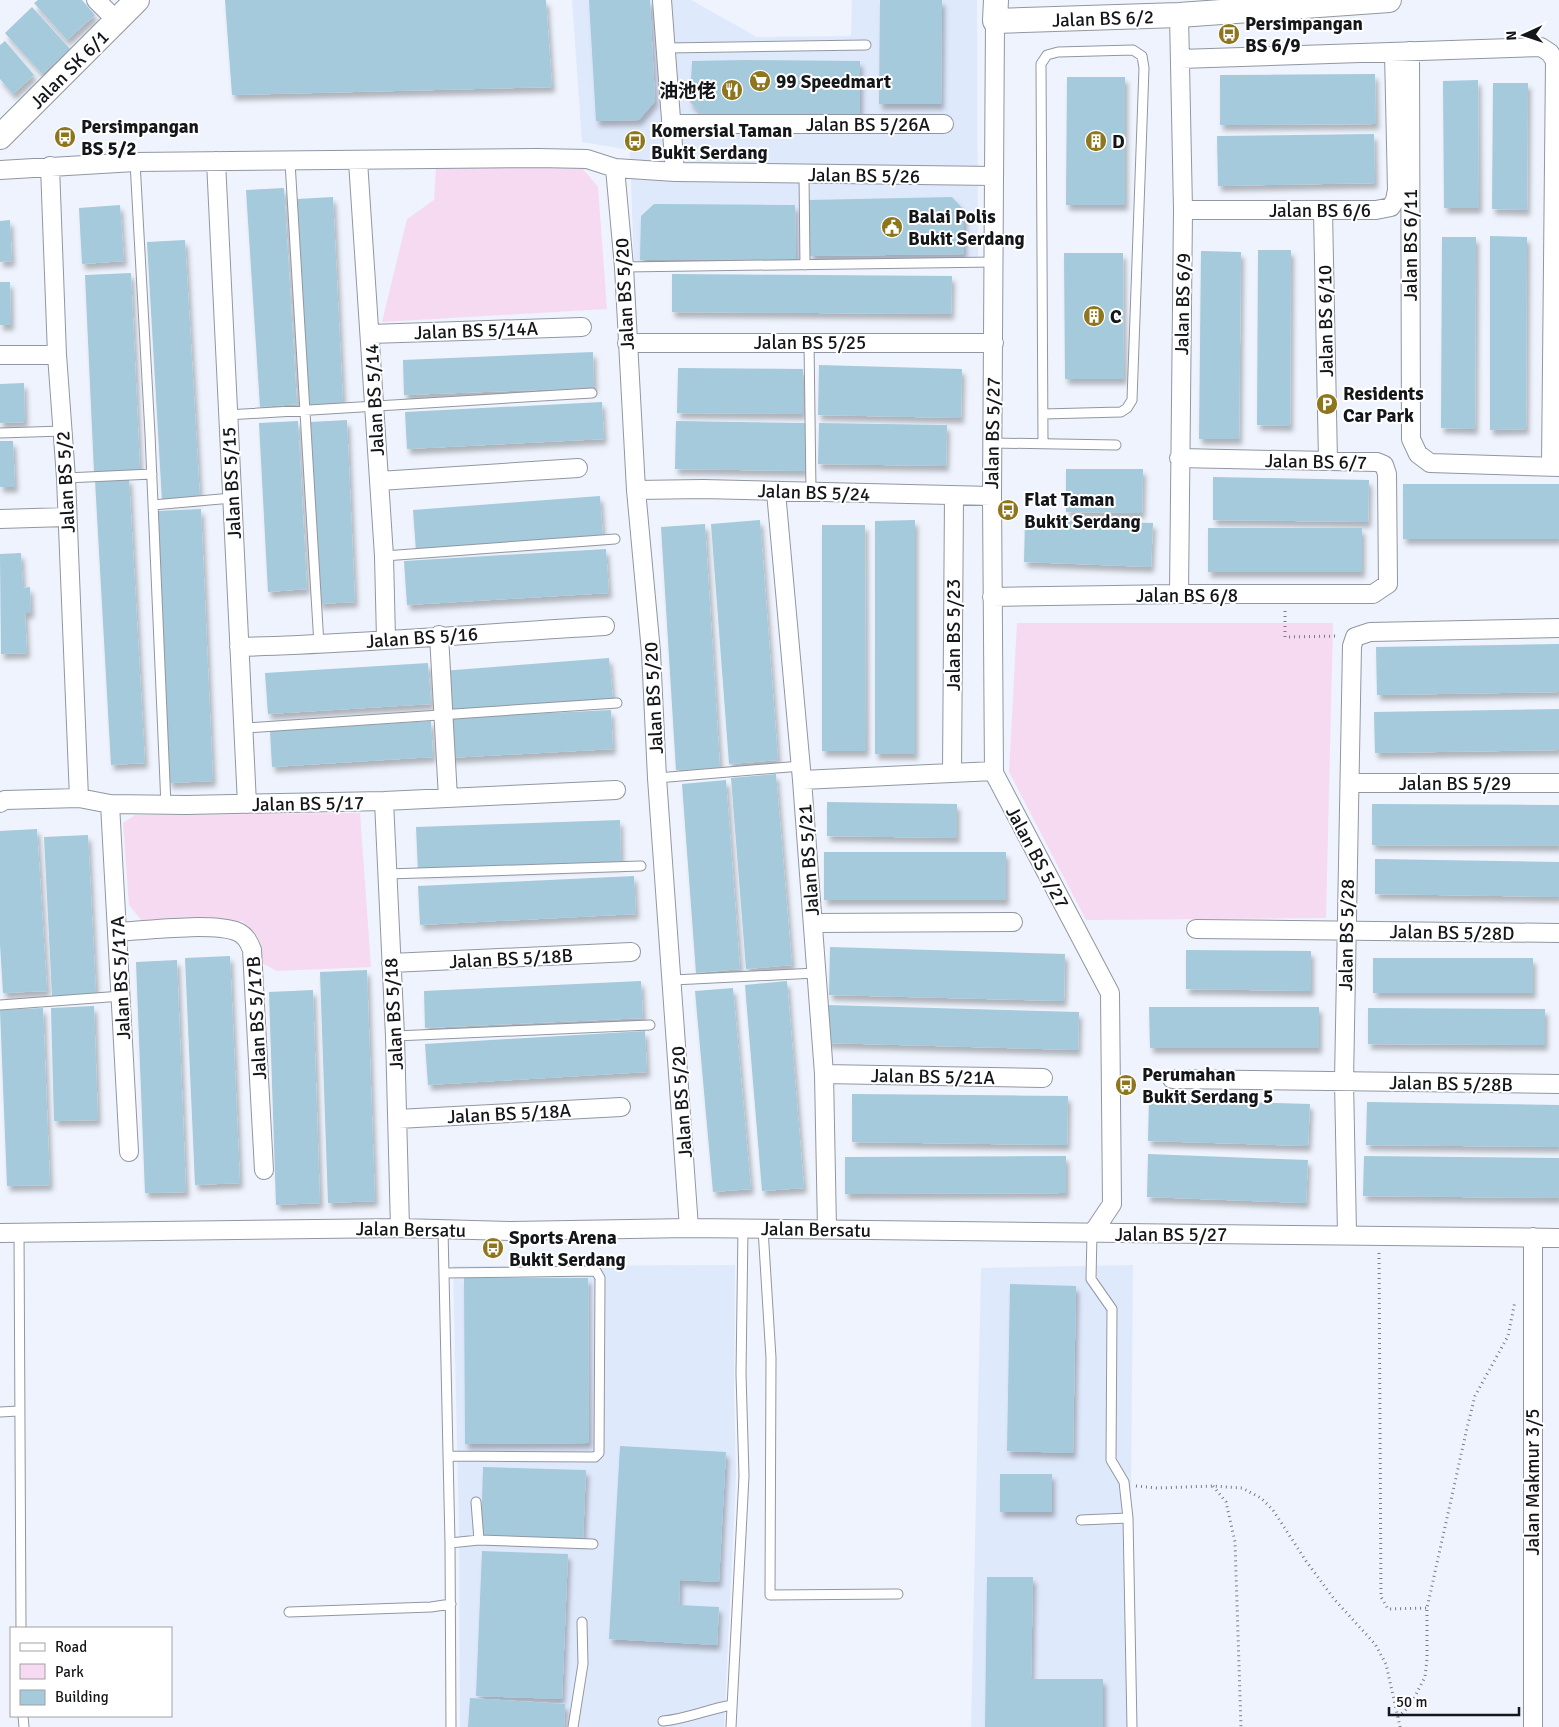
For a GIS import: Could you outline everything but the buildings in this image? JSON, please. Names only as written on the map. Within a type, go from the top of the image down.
[{"type":"street","points":[[96,0],[116,21]]},
{"type":"street","name":"Jalan SK 6/1","points":[[0,137],[136,0]]},
{"type":"street","points":[[662,0],[667,48],[674,172]]},
{"type":"street","name":"Jalan BS 6/2","points":[[996,11],[1179,15],[1312,3],[1390,0]]},
{"type":"street","name":"Jalan BS 5/27","points":[[996,11],[992,443],[994,770],[1110,993],[1112,1204],[1092,1234]]},
{"type":"street","name":"Jalan BS 6/9","points":[[1179,15],[1183,210],[1179,594]]},
{"type":"street","points":[[1180,59],[1541,47],[1550,53],[1554,61],[1555,467]]},
{"type":"street","name":"Jalan BS 6/6","points":[[1183,210],[1323,211],[1384,209],[1390,207],[1395,200],[1402,52]]},
{"type":"street","name":"Jalan BS 6/11","points":[[1402,52],[1411,440],[1418,454],[1430,463],[1555,467]]},
{"type":"street","name":"Jalan BS 5/26A","points":[[671,124],[944,124]]},
{"type":"street","name":"Jalan BS 5/26","points":[[0,170],[135,162],[587,159],[615,168],[674,172],[994,176]]},
{"type":"street","name":"Jalan BS 5/15","points":[[216,161],[227,415],[245,728],[247,804]]},
{"type":"street","name":"Jalan BS 5/14","points":[[358,161],[384,556],[386,638]]},
{"type":"street","name":"Jalan BS 5/2","points":[[50,166],[57,355],[66,478],[66,517],[79,798]]},
{"type":"street","name":"Jalan BS 5/20","points":[[615,168],[624,267],[636,490],[651,652],[657,778],[689,1228]]},
{"type":"street","name":"Jalan BS 6/10","points":[[1323,211],[1328,461]]},
{"type":"street","name":"Jalan BS 5/14A","points":[[370,334],[582,327]]},
{"type":"street","name":"Jalan BS 5/25","points":[[627,343],[994,343]]},
{"type":"street","points":[[0,355],[57,355]]},
{"type":"street","name":"Jalan BS 6/7","points":[[1179,458],[1377,462],[1384,465],[1387,474],[1388,584],[1381,590]]},
{"type":"street","points":[[379,481],[578,468]]},
{"type":"street","name":"Jalan BS 5/24","points":[[636,490],[703,489],[954,497],[992,496]]},
{"type":"street","name":"Jalan BS 5/21","points":[[776,492],[801,773],[824,1074],[827,1229]]},
{"type":"street","name":"Jalan BS 5/23","points":[[952,773],[954,497]]},
{"type":"street","points":[[0,519],[66,517]]},
{"type":"street","name":"Jalan BS 6/8","points":[[992,597],[1179,594],[1372,594],[1381,590]]},
{"type":"street","name":"Jalan BS 5/16","points":[[239,646],[319,645],[386,638],[605,626]]},
{"type":"street","points":[[1355,637],[1370,632],[1559,628]]},
{"type":"street","points":[[439,635],[448,798]]},
{"type":"street","name":"Jalan BS 5/28","points":[[1347,1234],[1344,1081],[1346,931],[1351,656],[1355,637]]},
{"type":"street","points":[[801,773],[952,773],[994,770]]},
{"type":"street","name":"Jalan BS 5/29","points":[[1350,783],[1559,783]]},
{"type":"street","name":"Jalan BS 5/17","points":[[0,802],[5,800],[79,798],[110,804],[166,806],[384,801],[616,790]]},
{"type":"street","name":"Jalan BS 5/18","points":[[384,801],[395,1036],[400,1228]]},
{"type":"street","name":"Jalan BS 5/17A","points":[[110,804],[122,996],[129,1152]]},
{"type":"street","points":[[813,923],[1013,922]]},
{"type":"street","name":"Jalan BS 5/17B","points":[[118,932],[219,929],[240,933],[250,942],[253,959],[264,1170]]},
{"type":"street","name":"Jalan BS 5/28D","points":[[1196,929],[1559,933]]},
{"type":"street","name":"Jalan BS 5/18B","points":[[391,963],[631,952]]},
{"type":"street","name":"Jalan BS 5/21A","points":[[824,1074],[1043,1078]]},
{"type":"street","name":"Jalan BS 5/28B","points":[[1172,1079],[1559,1084]]},
{"type":"street","name":"Jalan BS 5/18A","points":[[398,1119],[621,1107]]},
{"type":"street","name":"Jalan Bersatu","points":[[0,1233],[400,1228],[511,1231],[763,1228],[1092,1234]]},
{"type":"street","name":"Jalan BS 5/27","points":[[1092,1234],[1379,1234],[1559,1238]]},
{"type":"street","name":"Jalan Makmur 3/5","points":[[1533,1237],[1533,1727]]},
{"type":"lane","points":[[667,48],[866,45]]},
{"type":"lane","points":[[1043,414],[1121,412],[1128,408],[1132,400],[1144,68],[1142,56],[1133,50],[1058,52],[1047,55],[1041,64],[1043,443]]},
{"type":"lane","points":[[135,162],[152,474],[166,806]]},
{"type":"lane","points":[[290,162],[319,645]]},
{"type":"lane","points":[[804,174],[805,265]]},
{"type":"lane","points":[[624,267],[995,262]]},
{"type":"lane","points":[[809,342],[811,492]]},
{"type":"lane","points":[[227,415],[592,393]]},
{"type":"lane","points":[[0,433],[63,431]]},
{"type":"lane","points":[[992,443],[1116,445]]},
{"type":"lane","points":[[66,478],[152,474]]},
{"type":"lane","points":[[153,505],[232,498]]},
{"type":"lane","points":[[384,556],[615,538]]},
{"type":"lane","points":[[245,728],[444,716],[617,702]]},
{"type":"lane","points":[[657,778],[801,773]]},
{"type":"lane","points":[[387,874],[641,866]]},
{"type":"lane","points":[[672,980],[816,973]]},
{"type":"lane","points":[[0,1004],[122,996]]},
{"type":"lane","points":[[395,1036],[650,1025]]},
{"type":"lane","points":[[731,1727],[744,1476],[741,1374],[743,1228]]},
{"type":"lane","points":[[763,1228],[771,1358],[770,1595],[898,1594]]},
{"type":"lane","points":[[443,1230],[451,1604],[451,1727]]},
{"type":"lane","points":[[19,1232],[18,1412],[21,1627]]},
{"type":"lane","points":[[1092,1234],[1091,1279],[1112,1309],[1112,1460],[1124,1482],[1128,1518],[1132,1727]]},
{"type":"lane","points":[[444,1273],[596,1272],[600,1278],[599,1453],[595,1457],[448,1456]]},
{"type":"lane","points":[[0,1412],[18,1412]]},
{"type":"lane","points":[[476,1502],[479,1540]]},
{"type":"lane","points":[[1081,1520],[1128,1518]]},
{"type":"lane","points":[[450,1543],[479,1540],[594,1544]]},
{"type":"lane","points":[[290,1612],[431,1607],[451,1604]]},
{"type":"lane","points":[[573,1727],[583,1664],[582,1622]]},
{"type":"lane","points":[[663,1721],[682,1719],[732,1705]]},
{"type":"path","points":[[1285,595],[1285,638],[1355,637]]},
{"type":"path","points":[[1379,1234],[1381,1597],[1388,1609],[1427,1608]]},
{"type":"path","points":[[1398,1717],[1410,1706],[1425,1677],[1427,1608],[1475,1396],[1508,1336],[1516,1293]]},
{"type":"path","points":[[1124,1482],[1138,1487],[1157,1488],[1213,1486],[1242,1488],[1261,1498],[1273,1510],[1306,1561],[1334,1599],[1375,1644],[1386,1664],[1400,1727]]},
{"type":"path","points":[[1213,1486],[1226,1502],[1235,1542],[1241,1727]]},
{"type":"shaded area","points":[[572,0],[691,0],[757,37],[851,36],[852,0],[977,0],[978,265],[634,268],[630,150],[582,142]]},
{"type":"shaded area","points":[[735,1265],[734,1393],[736,1475],[724,1727],[460,1727],[459,1529],[453,1266]]},
{"type":"shaded area","points":[[1133,1265],[1129,1727],[971,1727],[981,1268]]},
{"type":"green space","points":[[577,162],[598,187],[607,309],[382,322],[407,219],[434,200],[436,168]]},
{"type":"green space","points":[[1017,623],[1333,623],[1326,918],[1086,920],[1009,772]]},
{"type":"green space","points":[[360,813],[371,967],[277,971],[262,963],[258,937],[242,921],[142,921],[129,905],[123,823],[135,815]]},
{"type":"place","name":"Persimpangan BS 6/9","points":[[1229,34]]},
{"type":"place","name":"99 Speedmart","points":[[760,81]]},
{"type":"place","name":"油池佬","points":[[732,90]]},
{"type":"place","name":"Persimpangan BS 5/2","points":[[65,137]]},
{"type":"place","name":"Komersial Taman Bukit Serdang","points":[[635,141]]},
{"type":"place","name":"D","points":[[1096,141]]},
{"type":"place","name":"Balai Polis Bukit Serdang","points":[[892,227]]},
{"type":"place","name":"C","points":[[1094,316]]},
{"type":"place","name":"Residents Car Park","points":[[1327,404]]},
{"type":"place","name":"Flat Taman Bukit Serdang","points":[[1008,510]]},
{"type":"place","name":"Perumahan Bukit Serdang 5","points":[[1126,1085]]},
{"type":"place","name":"Sports Arena Bukit Serdang","points":[[493,1248]]}]
